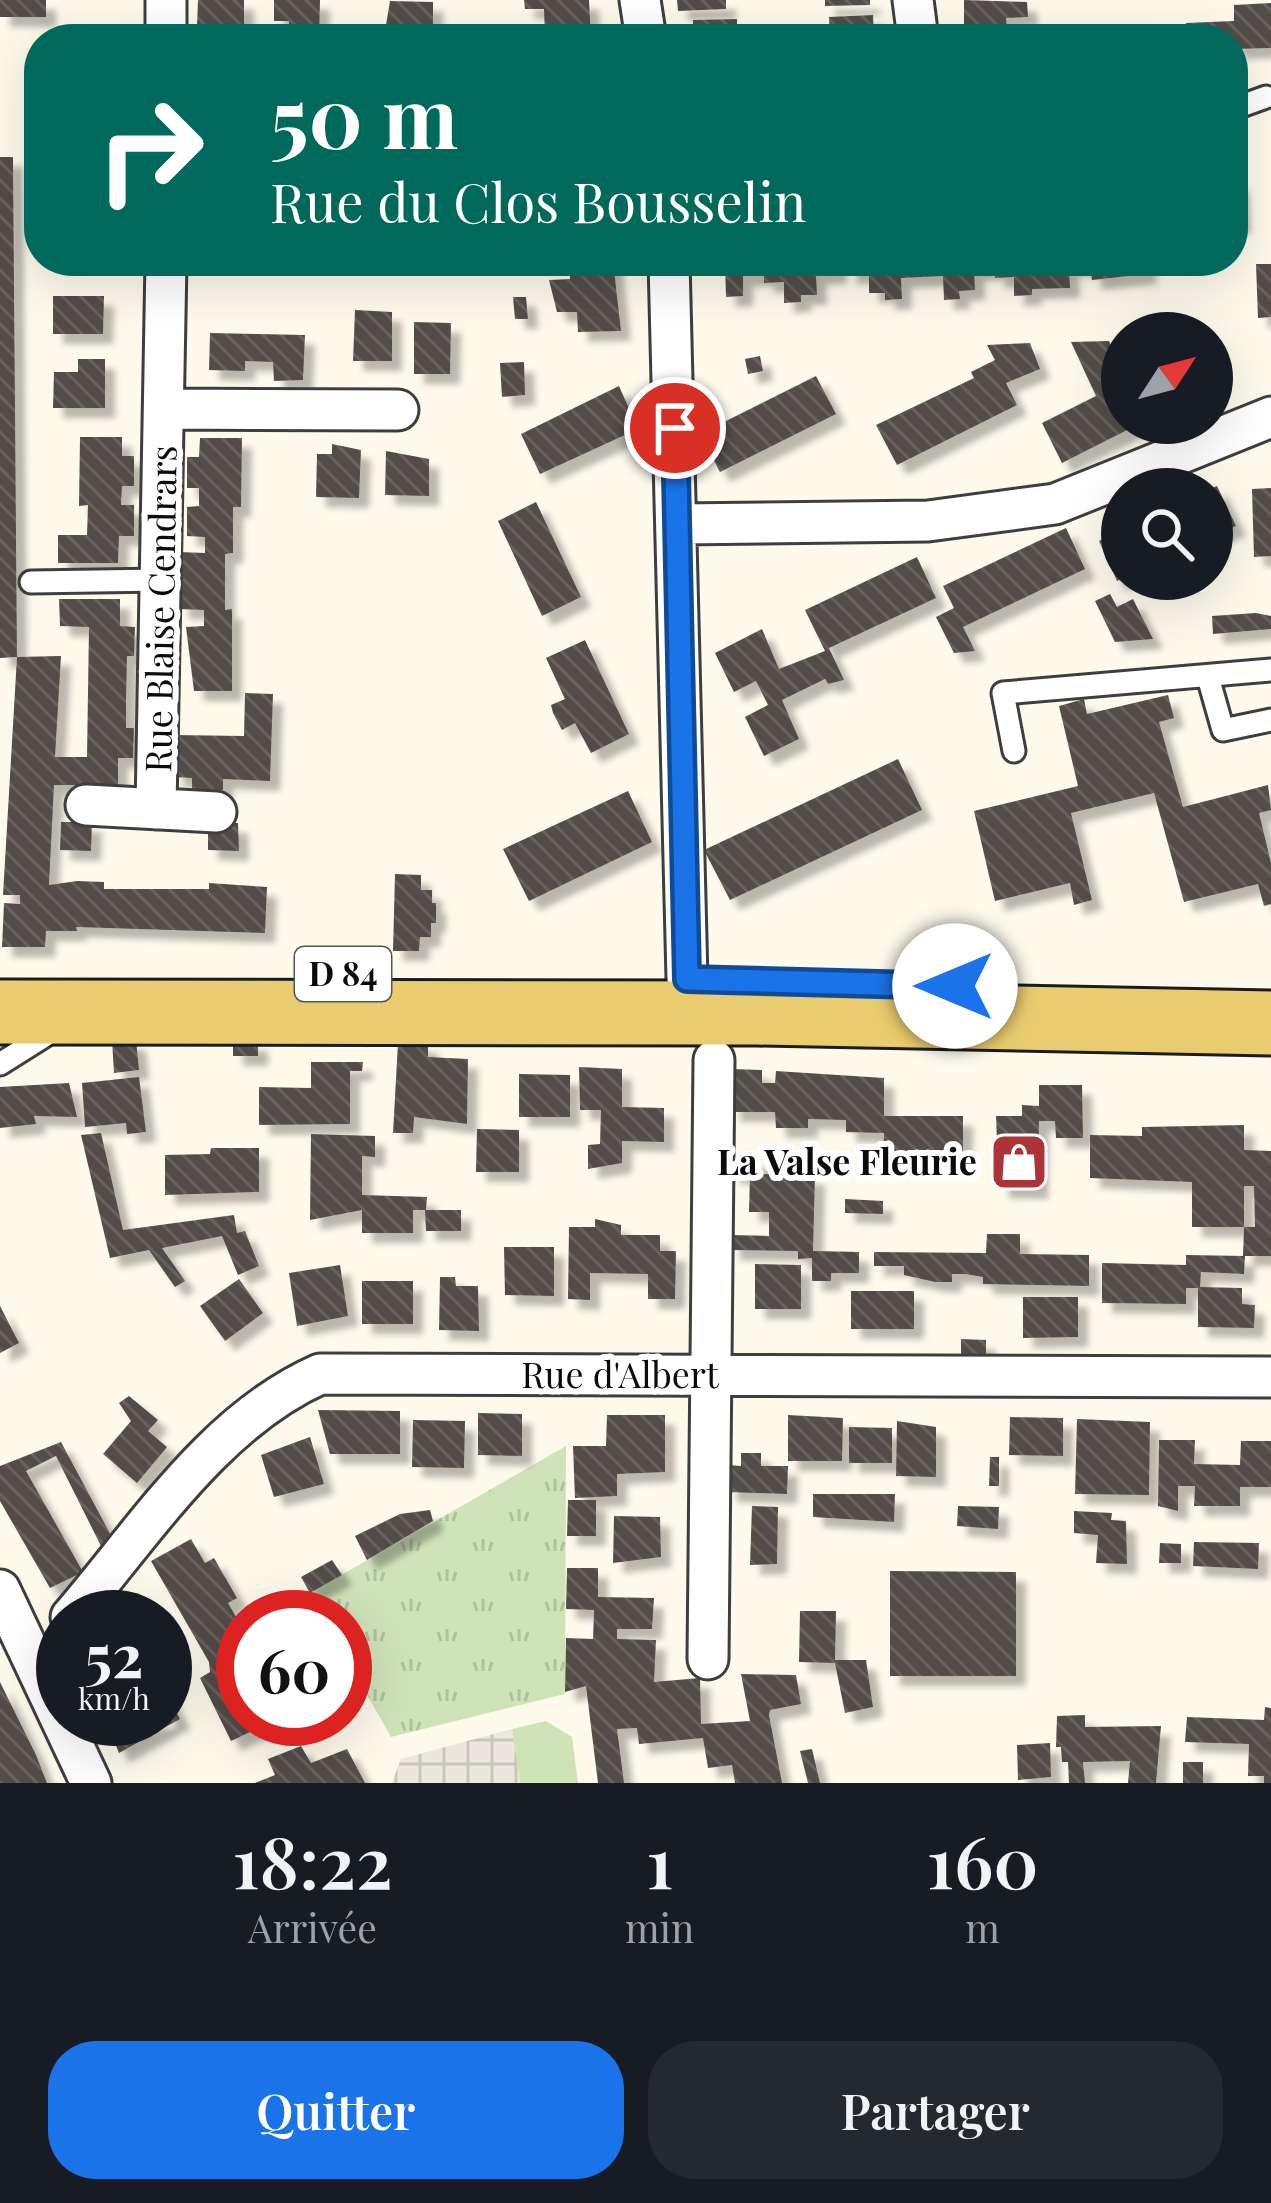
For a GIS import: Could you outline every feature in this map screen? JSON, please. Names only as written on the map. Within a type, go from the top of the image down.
[{"type":"main road","name":"D 84","points":[[0,971],[687,979],[819,986],[1271,988]]},
{"type":"main road","name":"D 84","points":[[27,1011],[757,1013],[1271,1024]]},
{"type":"street","name":"Rue Blaise Cendrars","points":[[156,809],[166,276]]},
{"type":"street","points":[[670,276],[687,979]]},
{"type":"street","name":"Rue Blaise Cendrars","points":[[165,409],[398,410]]},
{"type":"street","points":[[679,524],[928,521],[1055,504],[1271,417]]},
{"type":"street","name":"Rue Blaise Cendrars","points":[[86,805],[216,812]]},
{"type":"street","points":[[708,1658],[707,1375],[714,1060]]},
{"type":"street","name":"Rue d'Albert","points":[[94,1590],[228,1434],[273,1395],[320,1374],[1271,1377]]},
{"type":"street","points":[[0,1589],[13,1646],[92,1783]]},
{"type":"lane","points":[[1248,104],[1266,97]]},
{"type":"lane","points":[[31,582],[161,580]]},
{"type":"lane","points":[[1014,751],[1004,693],[1271,670]]},
{"type":"lane","points":[[1208,677],[1223,730],[1271,720]]},
{"type":"lane","points":[[0,1064],[46,1035],[27,1011]]},
{"type":"green space","points":[[566,1446],[565,1694],[391,1737],[372,1704],[372,1590],[315,1590]]},
{"type":"green space","points":[[546,1721],[572,1737],[578,1783],[520,1783],[512,1729]]},
{"type":"shaded area","points":[[512,1729],[520,1783],[392,1783],[401,1759]]},
{"type":"building","points":[[0,0],[46,0],[46,17],[0,17]]},
{"type":"building","points":[[198,0],[244,0],[244,24],[197,24]]},
{"type":"building","points":[[274,0],[320,0],[319,24],[274,21]]},
{"type":"building","points":[[524,0],[589,0],[590,24],[544,24],[544,9],[525,9]]},
{"type":"building","points":[[677,0],[726,0],[726,9],[678,11]]},
{"type":"building","points":[[825,0],[870,0],[870,5],[825,6]]},
{"type":"building","points":[[964,0],[1027,2],[1028,17],[1006,18],[1007,24],[964,24]]},
{"type":"building","points":[[390,1],[433,2],[433,24],[386,24]]},
{"type":"building","points":[[1271,3],[1271,48],[1248,49],[1248,24],[1186,24],[1234,21],[1234,5]]},
{"type":"building","points":[[873,15],[873,24],[829,24],[829,17]]},
{"type":"building","points":[[737,19],[737,24],[693,24],[693,20]]},
{"type":"building","points":[[0,157],[13,157],[17,657],[0,658]]},
{"type":"building","points":[[1256,264],[1271,264],[1271,317],[1258,318]]},
{"type":"building","points":[[615,276],[621,331],[578,332],[577,312],[557,312],[549,280]]},
{"type":"building","points":[[725,276],[743,276],[743,296],[726,297]]},
{"type":"building","points":[[764,276],[816,276],[817,295],[801,295],[801,302],[784,303],[784,282],[764,283]]},
{"type":"building","points":[[869,276],[943,276],[901,278],[902,299],[885,300],[885,293],[869,293]]},
{"type":"building","points":[[943,276],[974,276],[975,290],[959,291],[960,299],[944,300]]},
{"type":"building","points":[[995,276],[1069,276],[1070,288],[1032,289],[1032,295],[1014,296],[1014,277]]},
{"type":"building","points":[[53,296],[104,296],[103,334],[53,334]]},
{"type":"building","points":[[513,297],[526,297],[528,319],[515,319]]},
{"type":"building","points":[[355,310],[392,312],[392,361],[353,361]]},
{"type":"building","points":[[414,322],[451,323],[450,374],[414,374]]},
{"type":"building","points":[[210,333],[305,335],[303,380],[274,381],[273,362],[245,361],[245,371],[209,370]]},
{"type":"building","points":[[1101,341],[1101,443],[1062,463],[1042,423],[1096,396],[1071,342]]},
{"type":"building","points":[[1030,343],[1040,369],[1006,383],[1017,405],[897,465],[876,425],[974,378],[971,372],[995,360],[987,345]]},
{"type":"building","points":[[760,356],[763,371],[748,374],[745,359]]},
{"type":"building","points":[[78,359],[105,359],[105,408],[53,408],[54,372],[78,372]]},
{"type":"building","points":[[524,362],[525,395],[502,397],[500,363]]},
{"type":"building","points":[[816,376],[836,414],[720,472],[700,434]]},
{"type":"building","points":[[619,386],[638,429],[540,474],[521,434]]},
{"type":"building","points":[[80,437],[122,437],[122,456],[134,456],[134,486],[122,486],[121,505],[134,505],[134,536],[119,536],[118,563],[58,563],[58,535],[87,535],[88,505],[79,506]]},
{"type":"building","points":[[200,438],[242,438],[241,507],[233,507],[233,553],[225,554],[225,610],[232,609],[232,691],[194,691],[186,627],[204,626],[204,610],[179,609],[179,552],[205,553],[205,537],[187,536],[187,507],[199,506],[199,488],[187,488],[187,457],[199,457]]},
{"type":"building","points":[[332,444],[361,450],[359,498],[316,497],[317,454],[332,454]]},
{"type":"building","points":[[386,451],[429,459],[429,496],[385,495]]},
{"type":"building","points":[[1271,488],[1271,556],[1254,557],[1252,489]]},
{"type":"building","points":[[536,502],[581,597],[542,616],[498,521]]},
{"type":"building","points":[[1066,528],[1085,569],[963,627],[975,651],[954,653],[936,617],[954,608],[943,586]]},
{"type":"building","points":[[917,557],[936,598],[829,648],[844,680],[828,684],[825,679],[782,700],[799,739],[764,756],[745,717],[768,705],[756,681],[734,692],[715,653],[762,629],[779,669],[825,651],[805,610]]},
{"type":"building","points":[[59,599],[120,599],[120,626],[135,627],[134,656],[127,656],[126,702],[126,728],[134,728],[133,758],[118,758],[118,785],[54,785],[49,885],[77,881],[104,882],[104,889],[209,889],[209,883],[267,887],[265,933],[76,927],[77,931],[46,931],[45,947],[2,947],[4,903],[20,904],[20,895],[3,895],[17,657],[61,656],[55,757],[87,757],[89,627],[60,626]]},
{"type":"building","points":[[1113,600],[1117,607],[1134,600],[1153,639],[1115,642],[1095,601]]},
{"type":"building","points":[[1212,616],[1271,616],[1271,629],[1213,634]]},
{"type":"building","points":[[585,640],[629,734],[591,753],[575,723],[562,730],[553,713],[551,705],[565,699],[546,658]]},
{"type":"building","points":[[245,693],[273,694],[270,781],[223,779],[223,790],[208,790],[192,789],[192,778],[173,777],[174,735],[244,736]]},
{"type":"building","points":[[1168,695],[1174,718],[1159,722],[1183,807],[1268,785],[1271,810],[1259,813],[1271,863],[1271,904],[1264,906],[1258,884],[1184,902],[1154,793],[1071,813],[1092,900],[1074,905],[1070,883],[995,901],[974,811],[1078,786],[1059,706],[1084,699],[1087,714]]},
{"type":"building","points":[[898,759],[922,810],[730,900],[704,850]]},
{"type":"building","points":[[628,791],[652,842],[529,901],[503,849]]},
{"type":"building","points":[[61,822],[92,822],[91,851],[60,850]]},
{"type":"building","points":[[208,823],[238,823],[239,851],[208,850]]},
{"type":"building","points":[[395,874],[421,875],[421,890],[432,890],[436,923],[431,923],[431,937],[420,937],[419,951],[393,951]]},
{"type":"building","points":[[112,1040],[136,1040],[139,1070],[114,1073]]},
{"type":"building","points":[[233,1041],[258,1041],[258,1056],[233,1056]]},
{"type":"building","points":[[398,1043],[428,1043],[428,1057],[468,1059],[467,1124],[414,1117],[413,1133],[393,1133]]},
{"type":"building","points":[[311,1062],[363,1062],[362,1071],[350,1071],[350,1124],[259,1125],[259,1087],[311,1088]]},
{"type":"building","points":[[579,1067],[622,1069],[622,1107],[664,1108],[664,1142],[622,1141],[622,1163],[588,1169],[588,1145],[600,1144],[601,1110],[580,1110]]},
{"type":"building","points":[[731,1069],[762,1070],[762,1083],[775,1083],[776,1071],[884,1078],[884,1116],[963,1116],[963,1164],[883,1164],[884,1133],[846,1132],[846,1120],[808,1119],[808,1128],[776,1128],[775,1112],[730,1112]]},
{"type":"building","points":[[519,1074],[570,1075],[570,1117],[519,1117]]},
{"type":"building","points":[[139,1077],[146,1132],[127,1134],[126,1123],[85,1127],[82,1083]]},
{"type":"building","points":[[69,1083],[77,1117],[34,1116],[36,1124],[0,1128],[0,1087]]},
{"type":"building","points":[[1039,1085],[1082,1085],[1083,1138],[1056,1138],[1055,1121],[1039,1121],[1038,1189],[999,1188],[996,1116],[1022,1116],[1022,1105],[1039,1106]]},
{"type":"building","points":[[1244,1125],[1244,1150],[1271,1151],[1271,1256],[1243,1256],[1244,1227],[1192,1227],[1192,1182],[1090,1178],[1090,1135],[1142,1136],[1142,1127]],"holes":[[[1244,1186],[1254,1186],[1255,1227],[1244,1227]]]},
{"type":"building","points":[[477,1129],[519,1130],[519,1172],[476,1172]]},
{"type":"building","points":[[101,1133],[123,1230],[234,1215],[237,1233],[245,1231],[259,1266],[238,1275],[222,1236],[162,1248],[185,1281],[175,1287],[149,1250],[110,1258],[81,1135]]},
{"type":"building","points":[[311,1134],[375,1136],[375,1157],[362,1156],[362,1195],[427,1197],[426,1210],[413,1210],[413,1233],[362,1233],[362,1210],[310,1220]]},
{"type":"building","points":[[211,1148],[259,1148],[259,1192],[165,1195],[165,1155],[210,1154]]},
{"type":"building","points":[[730,1159],[761,1159],[761,1174],[815,1175],[813,1251],[859,1252],[859,1273],[831,1273],[831,1281],[812,1281],[812,1258],[798,1259],[798,1251],[730,1250],[730,1235],[769,1236],[769,1212],[749,1212],[750,1174],[730,1174]]},
{"type":"building","points":[[845,1199],[883,1201],[883,1214],[845,1213]]},
{"type":"building","points":[[425,1210],[461,1210],[461,1231],[426,1231]]},
{"type":"building","points":[[595,1219],[621,1225],[621,1235],[660,1235],[660,1251],[676,1251],[675,1299],[648,1299],[648,1274],[590,1273],[590,1300],[568,1299],[569,1227],[595,1227]]},
{"type":"building","points":[[987,1234],[1020,1234],[1020,1254],[1089,1255],[1089,1286],[983,1284],[983,1277],[965,1274],[952,1274],[952,1282],[935,1282],[904,1275],[904,1266],[874,1266],[874,1252],[986,1253]]},
{"type":"building","points":[[504,1247],[554,1247],[554,1296],[505,1295]]},
{"type":"building","points":[[1186,1255],[1245,1256],[1244,1274],[1201,1272],[1200,1287],[1242,1288],[1242,1304],[1255,1305],[1254,1328],[1198,1327],[1198,1288],[1186,1288],[1186,1304],[1102,1303],[1102,1263],[1186,1265]]},
{"type":"building","points":[[755,1264],[801,1265],[801,1309],[755,1309]]},
{"type":"building","points":[[340,1265],[348,1316],[297,1326],[289,1273]]},
{"type":"building","points":[[440,1277],[455,1277],[456,1286],[478,1286],[479,1331],[439,1330]]},
{"type":"building","points":[[239,1279],[263,1313],[225,1341],[200,1306]]},
{"type":"building","points":[[362,1281],[413,1281],[413,1324],[362,1324]]},
{"type":"building","points":[[851,1291],[914,1291],[914,1329],[851,1329]]},
{"type":"building","points":[[1023,1297],[1078,1297],[1078,1337],[1023,1338]]},
{"type":"building","points":[[0,1306],[19,1343],[0,1353]]},
{"type":"building","points":[[961,1339],[986,1340],[986,1356],[961,1355]]},
{"type":"building","points":[[129,1396],[158,1420],[148,1431],[167,1447],[137,1483],[103,1454],[131,1421],[119,1403]]},
{"type":"building","points":[[318,1410],[400,1411],[400,1454],[330,1454]]},
{"type":"building","points":[[478,1413],[522,1414],[522,1456],[478,1455]]},
{"type":"building","points":[[607,1415],[665,1415],[665,1472],[617,1474],[617,1496],[575,1498],[573,1446],[606,1446]]},
{"type":"building","points":[[788,1415],[843,1418],[842,1461],[788,1461]]},
{"type":"building","points":[[1010,1417],[1063,1418],[1063,1456],[1009,1455]]},
{"type":"building","points":[[1077,1419],[1150,1422],[1149,1495],[1075,1494]]},
{"type":"building","points":[[413,1420],[465,1421],[464,1468],[412,1467]]},
{"type":"building","points":[[897,1421],[936,1427],[936,1477],[896,1476]]},
{"type":"building","points":[[849,1427],[892,1428],[892,1463],[849,1463]]},
{"type":"building","points":[[310,1437],[324,1484],[274,1497],[261,1455]]},
{"type":"building","points":[[1159,1440],[1195,1440],[1194,1464],[1240,1465],[1241,1441],[1271,1441],[1271,1487],[1240,1487],[1240,1506],[1194,1506],[1195,1486],[1178,1486],[1178,1511],[1158,1506]]},
{"type":"building","points":[[61,1442],[114,1541],[104,1552],[56,1456],[26,1471],[83,1572],[50,1588],[0,1501],[0,1466]]},
{"type":"building","points":[[741,1453],[761,1453],[761,1466],[788,1466],[787,1494],[727,1492],[727,1465],[741,1466]]},
{"type":"building","points":[[990,1457],[999,1457],[999,1486],[989,1486]]},
{"type":"building","points":[[813,1494],[895,1494],[894,1522],[813,1517]]},
{"type":"building","points":[[568,1500],[596,1500],[596,1536],[567,1536]]},
{"type":"building","points":[[752,1506],[778,1507],[777,1564],[750,1565]]},
{"type":"building","points":[[958,1506],[999,1507],[998,1529],[957,1526]]},
{"type":"building","points":[[430,1510],[433,1521],[367,1560],[355,1536],[400,1514]]},
{"type":"building","points":[[1074,1511],[1112,1513],[1111,1520],[1126,1521],[1127,1564],[1096,1563],[1098,1535],[1074,1533]]},
{"type":"building","points":[[614,1516],[660,1517],[661,1557],[613,1563]]},
{"type":"building","points":[[191,1539],[205,1563],[214,1558],[232,1590],[216,1590],[216,1711],[200,1678],[210,1672],[192,1632],[192,1590],[168,1590],[151,1561]]},
{"type":"building","points":[[1194,1542],[1259,1543],[1258,1569],[1193,1566]]},
{"type":"building","points":[[1160,1543],[1181,1544],[1181,1563],[1159,1563]]},
{"type":"building","points":[[332,1560],[342,1575],[315,1590],[308,1590],[301,1577]]},
{"type":"building","points":[[567,1568],[598,1568],[598,1597],[654,1598],[652,1629],[617,1629],[617,1639],[656,1640],[654,1682],[700,1678],[701,1724],[750,1721],[741,1674],[796,1675],[801,1704],[770,1710],[769,1715],[782,1783],[735,1783],[732,1765],[708,1768],[703,1738],[639,1744],[637,1728],[617,1729],[624,1783],[598,1783],[586,1686],[565,1692],[566,1638],[593,1639],[594,1610],[566,1609]]},
{"type":"building","points":[[890,1571],[1016,1572],[1016,1676],[890,1676]]},
{"type":"building","points":[[800,1611],[836,1611],[835,1660],[866,1660],[873,1707],[845,1713],[835,1663],[799,1662]]},
{"type":"building","points":[[0,1682],[36,1755],[47,1783],[0,1783]]},
{"type":"building","points":[[1265,1707],[1271,1708],[1271,1783],[1264,1783],[1264,1776],[1248,1776],[1249,1744],[1185,1742],[1187,1717],[1264,1720]]},
{"type":"building","points":[[1085,1715],[1085,1727],[1161,1726],[1156,1783],[1128,1783],[1130,1761],[1083,1762],[1085,1783],[1069,1783],[1068,1762],[1062,1762],[1061,1747],[1056,1747],[1057,1716]]},
{"type":"building","points":[[1050,1743],[1051,1777],[1018,1780],[1017,1745]]},
{"type":"building","points":[[301,1746],[311,1763],[347,1749],[365,1783],[255,1783],[275,1775],[268,1759]]},
{"type":"building","points":[[812,1749],[820,1783],[808,1783],[800,1751]]},
{"type":"building","points":[[1183,1762],[1203,1762],[1203,1783],[1183,1783]]},
{"type":"place","name":"La Valse Fleurie","points":[[1019,1162]]},
{"type":"route","points":[[675,428],[687,979],[955,986]]}]
